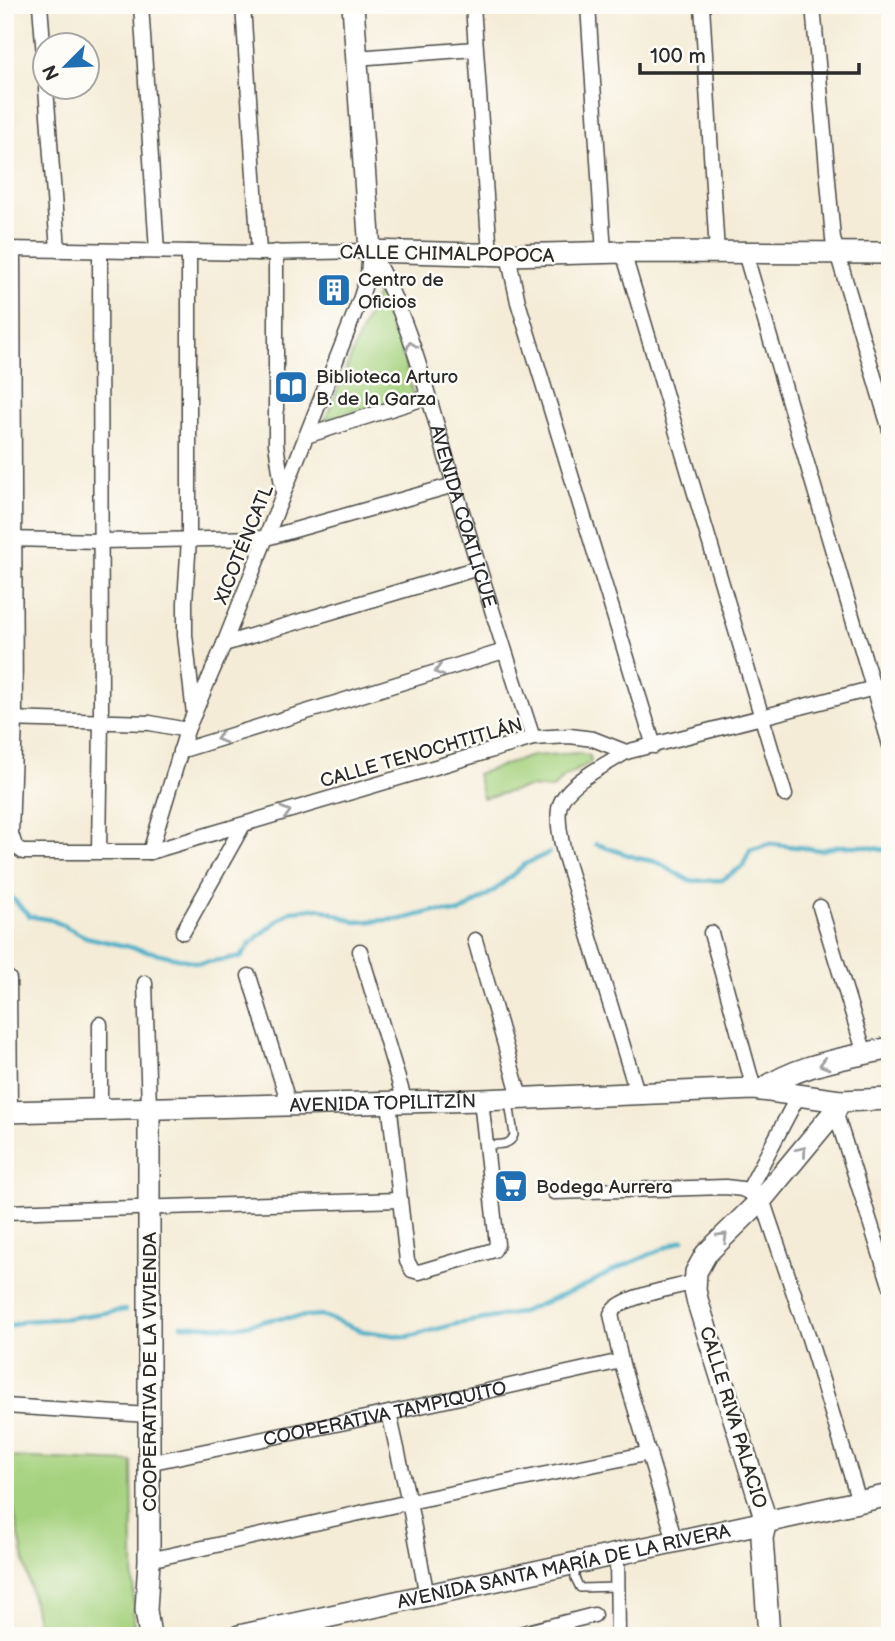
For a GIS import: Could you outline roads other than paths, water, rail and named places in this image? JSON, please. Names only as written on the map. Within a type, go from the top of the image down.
[{"type":"street","points":[[40,5],[42,32]]},
{"type":"street","points":[[141,5],[157,251]]},
{"type":"street","points":[[243,5],[259,253]]},
{"type":"street","name":"AVENIDA COATLICUE","points":[[353,5],[370,251],[392,289],[533,738]]},
{"type":"street","points":[[472,5],[499,255],[518,302],[654,746]]},
{"type":"street","points":[[588,5],[614,253],[763,718],[785,795]]},
{"type":"street","points":[[702,5],[717,253]]},
{"type":"street","points":[[813,5],[829,209],[836,253],[890,430]]},
{"type":"street","points":[[356,58],[475,49]]},
{"type":"street","points":[[47,102],[58,250]]},
{"type":"street","points":[[9,249],[9,806]]},
{"type":"street","name":"CALLE CHIMALPOPOCA","points":[[9,249],[259,253],[370,251],[499,255],[890,253]]},
{"type":"street","points":[[99,851],[102,541],[100,251]]},
{"type":"street","name":"XICOTÉNCATL","points":[[150,852],[187,730],[224,644],[365,286],[370,251]]},
{"type":"street","points":[[188,252],[189,539],[185,635],[194,715]]},
{"type":"street","points":[[276,252],[276,444],[284,494]]},
{"type":"street","points":[[745,253],[890,745]]},
{"type":"street","points":[[306,436],[428,397]]},
{"type":"street","points":[[10,539],[102,541],[266,538],[454,485]]},
{"type":"street","points":[[224,644],[478,568]]},
{"type":"street","points":[[180,751],[504,651]]},
{"type":"street","points":[[637,1093],[564,853],[558,825],[559,806],[565,796],[586,776],[626,752],[890,684]]},
{"type":"street","points":[[10,719],[150,723],[187,730]]},
{"type":"street","name":"CALLE TENOCHTITLÁN","points":[[9,806],[11,834],[15,846],[23,852],[150,852],[533,738],[570,736],[593,739],[626,752]]},
{"type":"street","points":[[183,932],[243,825]]},
{"type":"street","points":[[820,906],[865,1054]]},
{"type":"street","points":[[711,933],[758,1090]]},
{"type":"street","points":[[475,940],[514,1097]]},
{"type":"street","points":[[360,951],[397,1102],[399,1200],[407,1261],[412,1269],[419,1272],[494,1250],[497,1240],[481,1100]]},
{"type":"street","points":[[248,976],[289,1104]]},
{"type":"street","points":[[7,977],[8,1112]]},
{"type":"street","points":[[145,983],[149,1108]]},
{"type":"street","points":[[100,1024],[100,1110]]},
{"type":"street","points":[[758,1090],[799,1072],[890,1048]]},
{"type":"street","points":[[758,1090],[837,1106],[890,1099]]},
{"type":"street","name":"AVENIDA TOPILITZÍN","points":[[8,1112],[758,1090]]},
{"type":"street","points":[[798,1096],[755,1195],[808,1335],[859,1501]]},
{"type":"street","points":[[675,1541],[621,1361],[611,1322],[613,1308],[627,1301],[695,1282],[696,1272],[706,1254],[755,1195],[837,1106]]},
{"type":"street","points":[[837,1106],[890,1285]]},
{"type":"street","name":"COOPERATIVA DE LA VIVIENDA","points":[[149,1108],[149,1560],[146,1610],[150,1636]]},
{"type":"street","points":[[554,1192],[726,1187],[755,1195]]},
{"type":"street","points":[[5,1212],[399,1200]]},
{"type":"street","name":"CALLE RIVA PALACIO","points":[[695,1282],[698,1303],[766,1521],[762,1538],[769,1636]]},
{"type":"street","name":"COOPERATIVA TAMPIQUITO","points":[[148,1462],[388,1413],[621,1361]]},
{"type":"street","points":[[5,1406],[149,1415]]},
{"type":"street","points":[[388,1413],[427,1596]]},
{"type":"street","points":[[149,1560],[409,1502],[650,1453]]},
{"type":"street","name":"AVENIDA SANTA MARÍA DE LA RIVERA","points":[[239,1636],[890,1495]]},
{"type":"street","points":[[617,1555],[618,1636]]},
{"type":"street","points":[[512,1636],[536,1633],[594,1615]]},
{"type":"lane","points":[[486,1145],[506,1144],[513,1139],[514,1097]]},
{"type":"lane","points":[[575,1564],[575,1578],[580,1588],[618,1587]]},
{"type":"waterway","points":[[596,844],[657,862],[690,881],[722,880],[743,866],[750,850],[771,844],[821,850],[839,846],[862,846],[890,851]]},
{"type":"waterway","points":[[5,890],[29,916],[52,920],[86,937],[199,963],[241,957],[250,944],[291,911],[319,908],[356,922],[403,919],[434,911],[459,913],[495,890],[525,864],[549,853]]},
{"type":"waterway","points":[[182,1325],[235,1327],[274,1319],[321,1315],[362,1331],[407,1337],[456,1324],[519,1313],[683,1240]]},
{"type":"waterway","points":[[5,1328],[24,1321],[125,1310]]},
{"type":"place","name":"Centro de Oficios","points":[[334,290]]},
{"type":"place","name":"Biblioteca Arturo B. de la Garza","points":[[291,387]]},
{"type":"place","name":"Bodega Aurrera","points":[[511,1186]]}]
